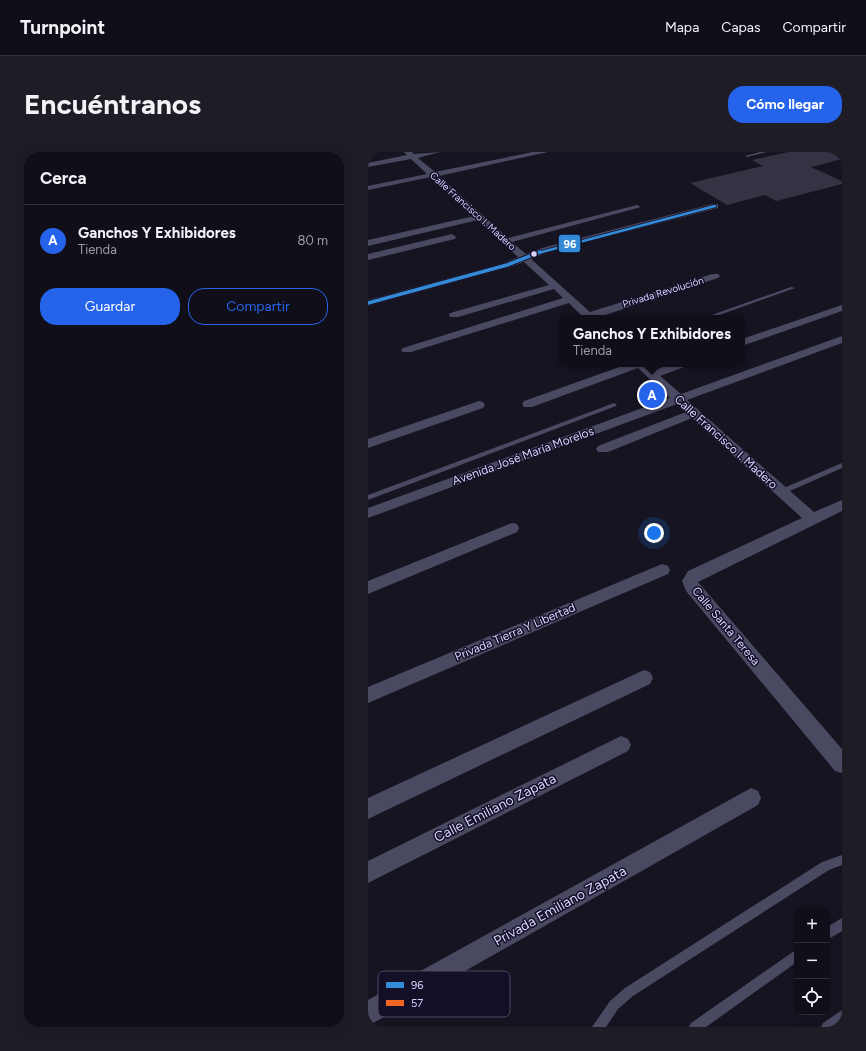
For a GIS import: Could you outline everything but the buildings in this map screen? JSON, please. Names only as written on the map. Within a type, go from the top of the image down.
[{"type":"street","points":[[368,166],[436,152]]},
{"type":"street","points":[[368,188],[544,152]]},
{"type":"street","name":"Calle Francisco I. Madero","points":[[412,156],[587,315]]},
{"type":"street","points":[[368,196],[440,181]]},
{"type":"street","points":[[368,303],[525,258],[546,250],[715,206]]},
{"type":"street","points":[[505,241],[637,207]]},
{"type":"street","points":[[368,244],[480,217]]},
{"type":"street","points":[[368,257],[452,236]]},
{"type":"street","name":"Privada Revolución","points":[[595,315],[716,276]]},
{"type":"street","points":[[454,315],[555,286]]},
{"type":"street","points":[[407,350],[570,299]]},
{"type":"street","points":[[745,342],[842,308]]},
{"type":"street","name":"Avenida José María Morelos","points":[[368,513],[842,339]]},
{"type":"street","points":[[528,404],[632,367]]},
{"type":"street","name":"Calle Francisco I. Madero","points":[[643,367],[812,519]]},
{"type":"street","points":[[652,375],[675,367]]},
{"type":"street","points":[[368,444],[480,405]]},
{"type":"street","points":[[602,449],[694,413]]},
{"type":"street","name":"Calle Santa Teresa","points":[[842,505],[694,575],[690,581],[692,587],[842,764]]},
{"type":"street","points":[[368,588],[512,528]]},
{"type":"street","name":"Privada Tierra Y Libertad","points":[[368,695],[662,570]]},
{"type":"street","points":[[368,809],[644,678]]},
{"type":"street","name":"Calle Emiliano Zapata","points":[[368,872],[621,745]]},
{"type":"street","name":"Privada Emiliano Zapata","points":[[444,971],[751,798]]},
{"type":"street","name":"Privada Emiliano Zapata","points":[[368,1014],[378,1008]]},
{"type":"lane","points":[[747,156],[765,152]]},
{"type":"lane","points":[[715,315],[793,288]]},
{"type":"lane","points":[[368,498],[614,405]]},
{"type":"lane","points":[[781,492],[842,465]]},
{"type":"lane","points":[[598,1027],[614,1005],[629,992],[826,866],[842,860]]},
{"type":"lane","points":[[830,932],[842,924]]},
{"type":"lane","points":[[695,1027],[794,957]]},
{"type":"lane","points":[[827,1027],[842,1016]]},
{"type":"transit line","name":"96","points":[[368,303],[507,265],[545,250],[715,206]]},
{"type":"place","name":"Ganchos Y Exhibidores","points":[[652,395]]}]
